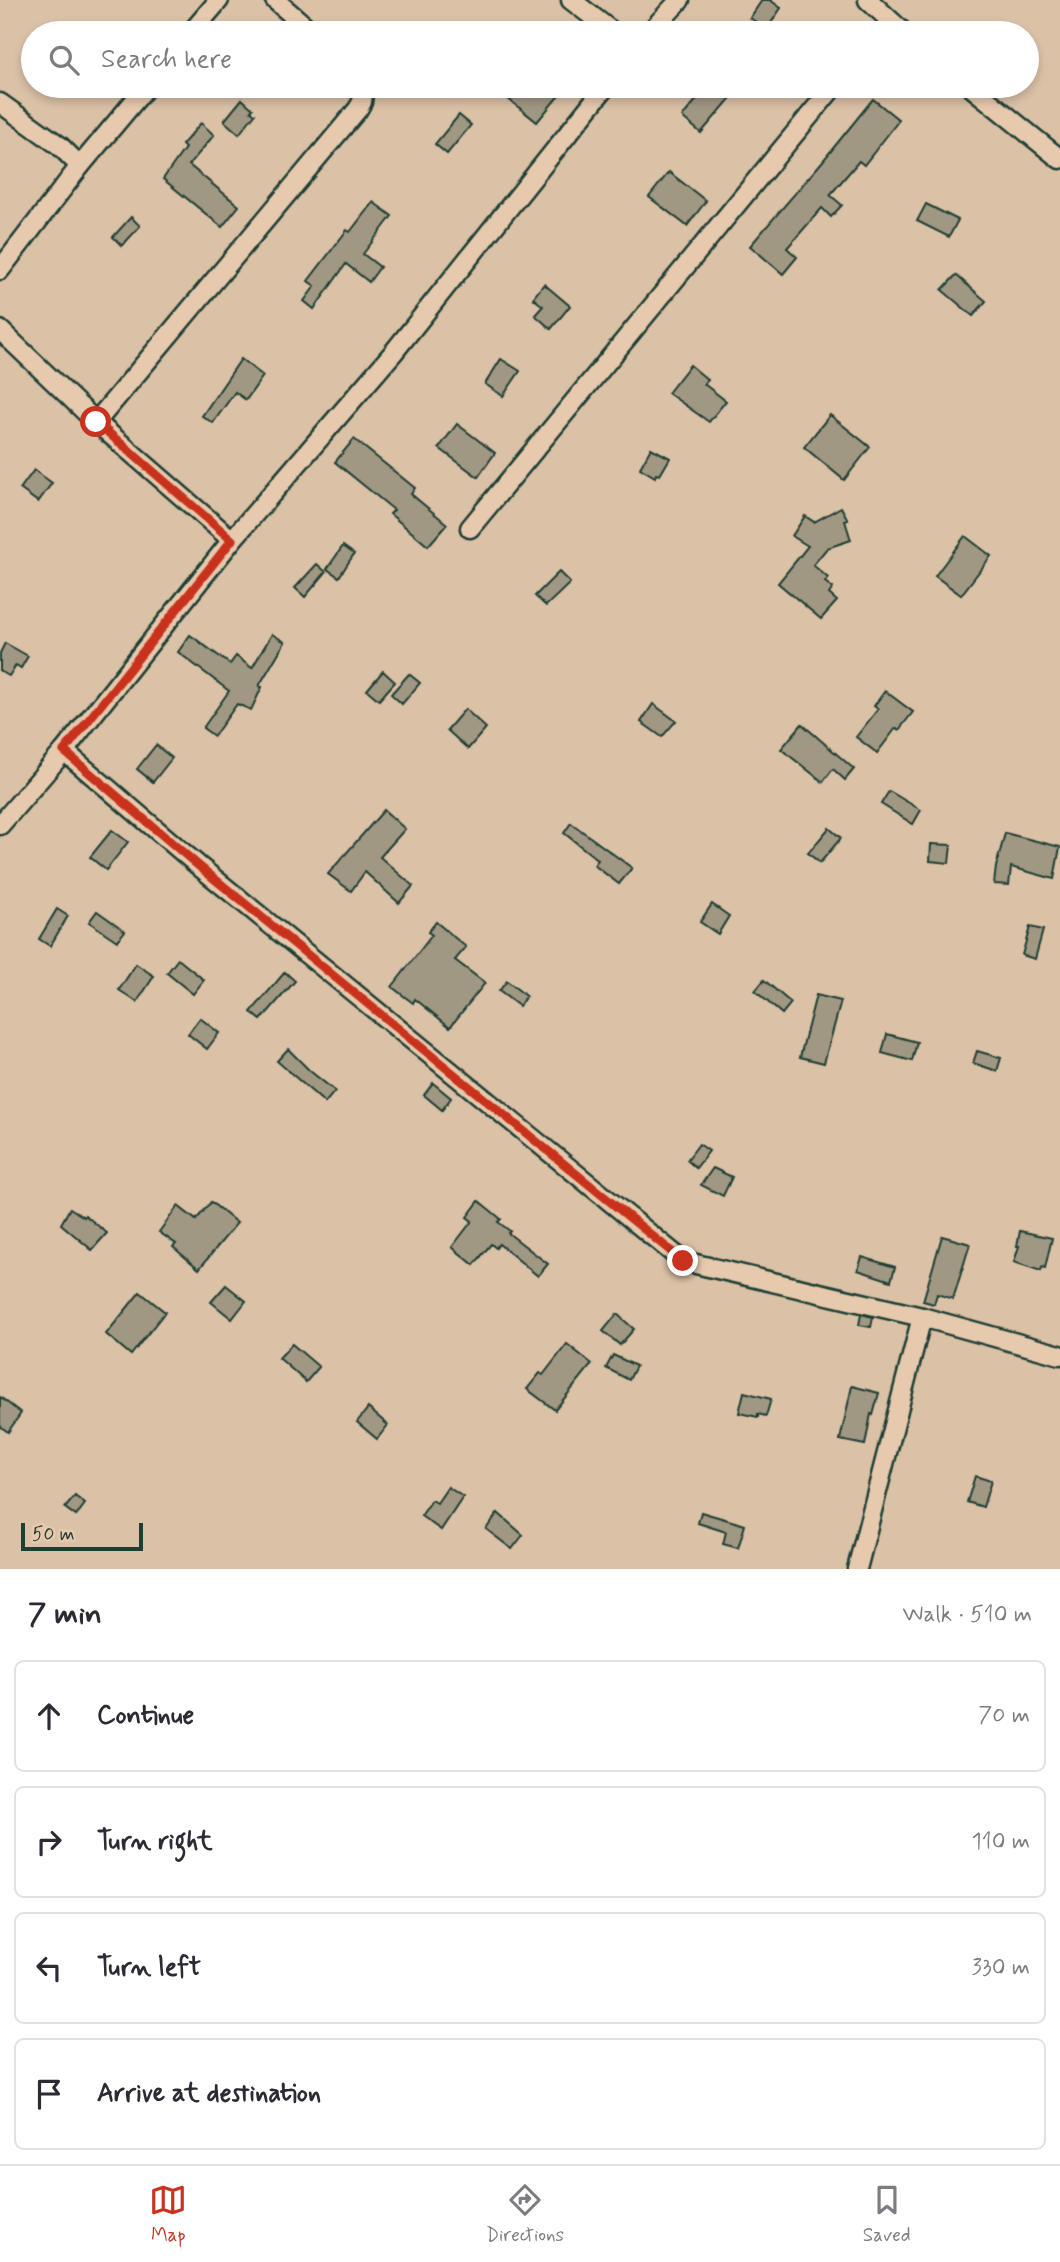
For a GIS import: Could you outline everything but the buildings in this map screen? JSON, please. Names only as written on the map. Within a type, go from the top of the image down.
[{"type":"street","points":[[201,21],[219,0]]},
{"type":"street","points":[[275,0],[299,21]]},
{"type":"street","points":[[571,0],[598,21]]},
{"type":"street","points":[[660,21],[680,0]]},
{"type":"street","points":[[868,0],[879,21]]},
{"type":"street","points":[[0,270],[80,166],[137,98]]},
{"type":"street","points":[[96,422],[358,109],[362,98]]},
{"type":"street","points":[[0,825],[64,751],[232,540],[393,353],[596,98]]},
{"type":"street","points":[[470,528],[824,98]]},
{"type":"street","points":[[985,98],[1060,159]]},
{"type":"street","points":[[0,103],[60,146],[80,166]]},
{"type":"street","points":[[0,330],[96,422],[232,540]]},
{"type":"street","points":[[64,751],[200,867],[683,1261],[922,1317],[1060,1355]]},
{"type":"street","points":[[857,1569],[922,1317]]},
{"type":"route","points":[[96,422],[232,540],[64,751],[200,867],[683,1261]]}]
